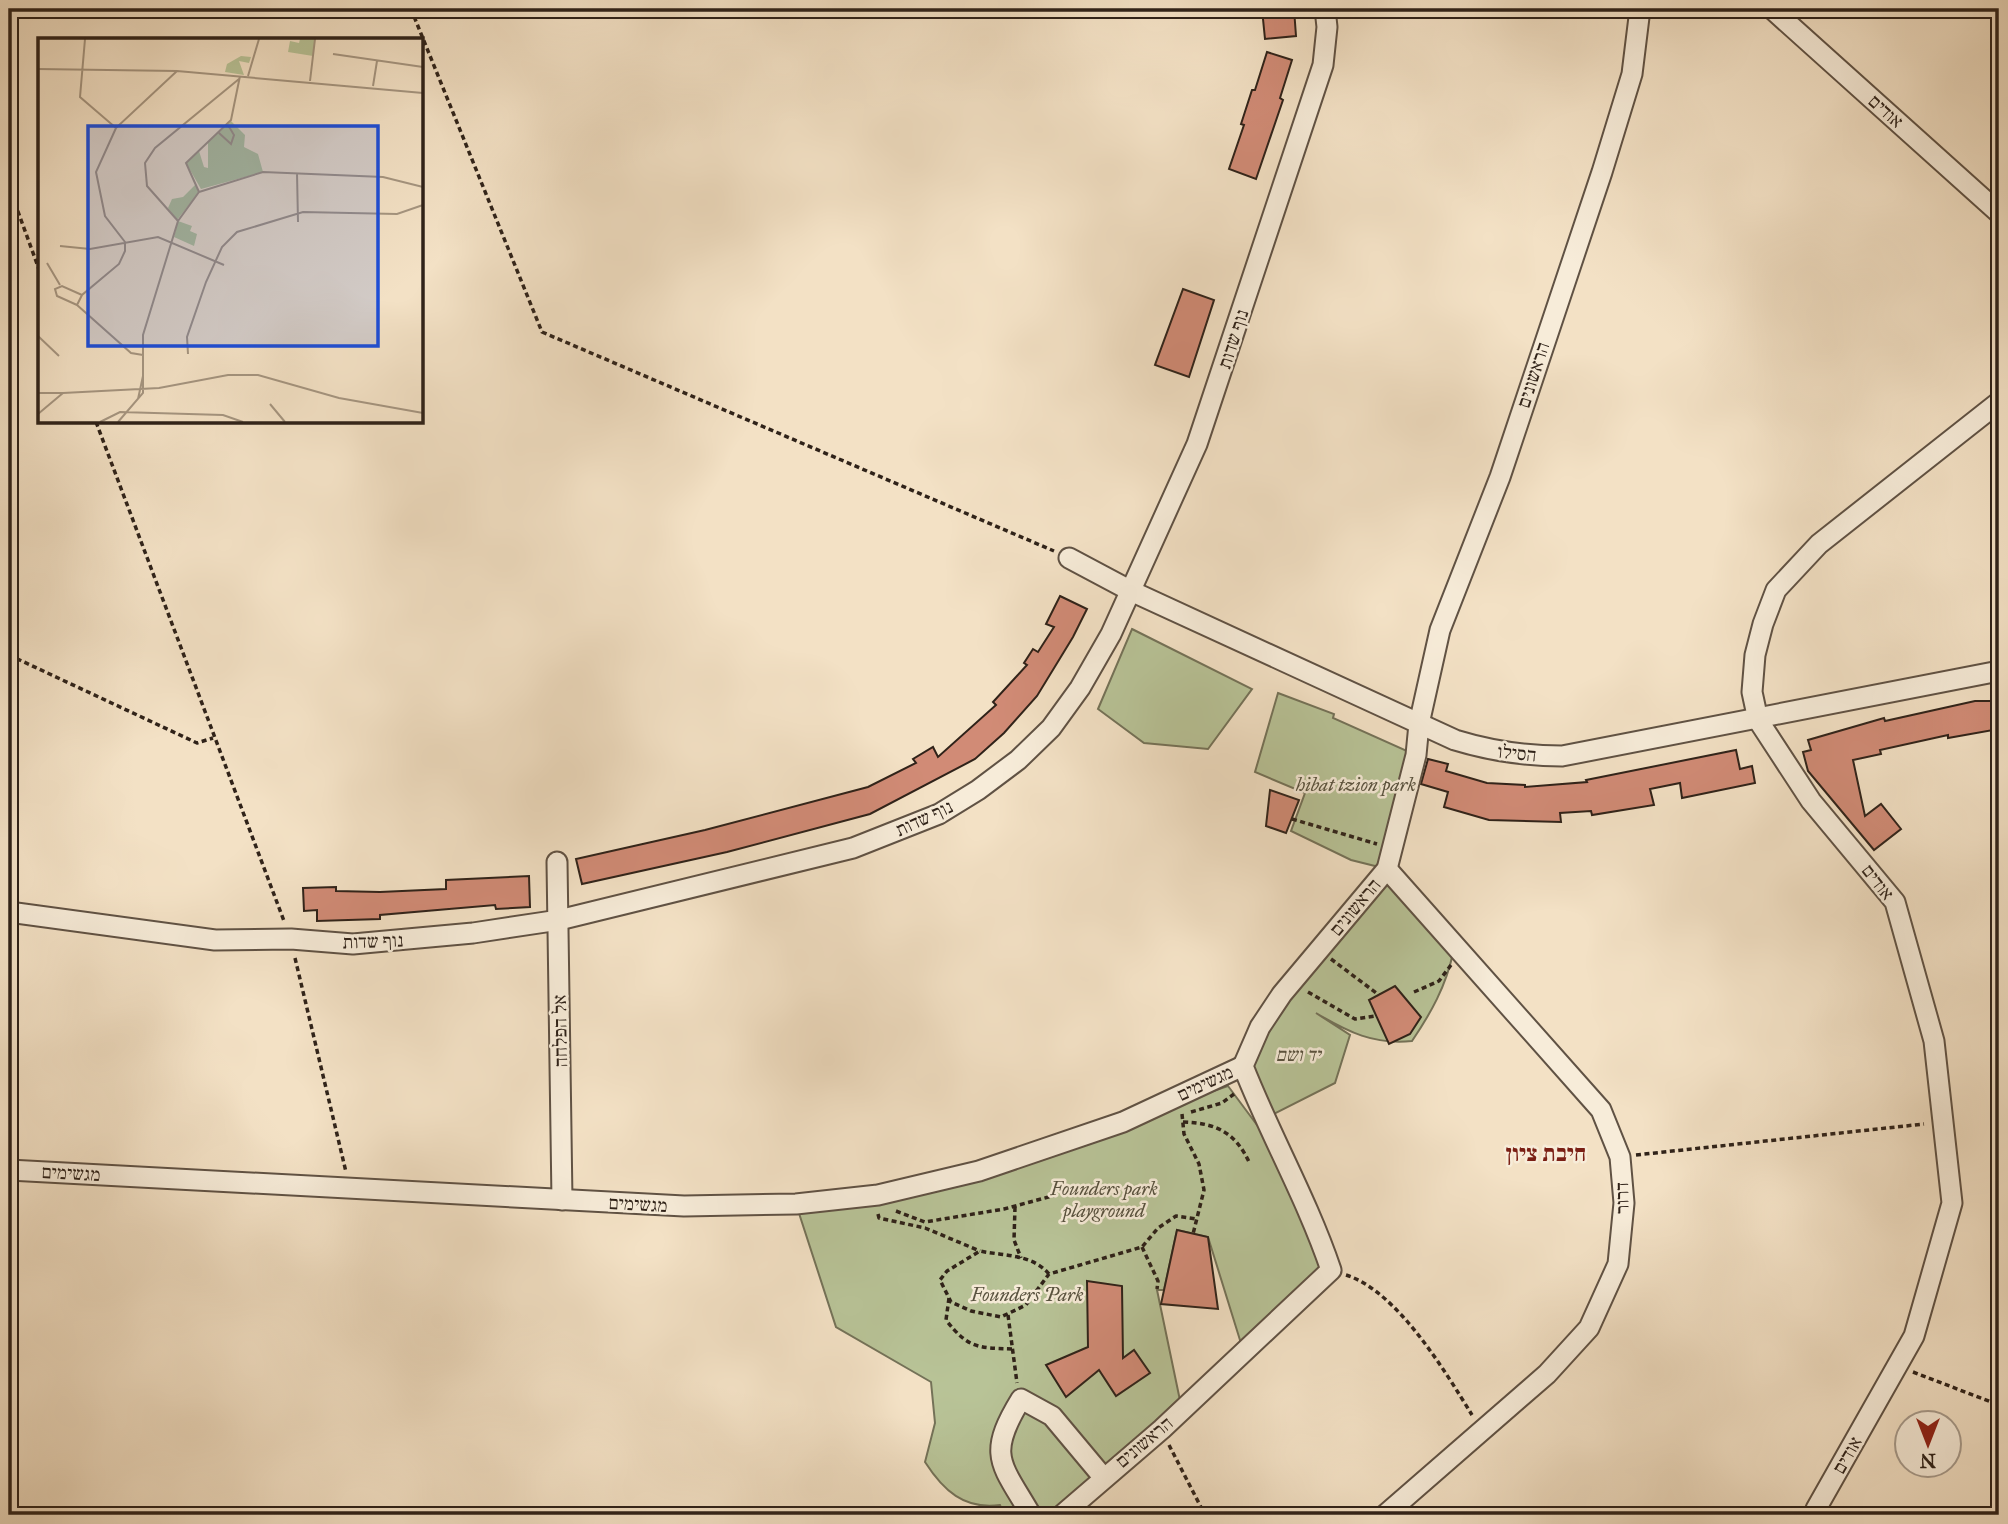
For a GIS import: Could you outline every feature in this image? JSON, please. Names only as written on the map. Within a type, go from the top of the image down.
[{"type":"street","name":"נוף שדות","points":[[9,912],[215,940],[291,939],[353,944],[412,940],[559,920],[853,848],[939,814],[1018,760],[1051,728],[1086,677],[1131,591],[1197,444],[1322,65],[1327,27],[1325,9]]},
{"type":"street","name":"הראשונים","points":[[1243,1066],[1260,1027],[1292,981],[1387,869],[1416,755],[1419,724],[1440,630],[1500,477],[1632,74],[1640,9]]},
{"type":"street","name":"אודים","points":[[1772,9],[1999,213]]},
{"type":"street","name":"אודים","points":[[1816,1513],[1914,1336],[1952,1203],[1934,1041],[1895,902],[1811,801],[1758,720],[1752,692],[1755,655],[1776,590],[1819,544],[1999,402]]},
{"type":"street","name":"הסילו","points":[[1069,558],[1131,591],[1419,724],[1490,751],[1562,756],[1999,671]]},
{"type":"street","name":"אל הפלחה","points":[[557,862],[562,1200]]},
{"type":"street","name":"דרור","points":[[1385,1515],[1547,1374],[1589,1328],[1618,1264],[1624,1203],[1620,1157],[1601,1110],[1387,869]]},
{"type":"street","name":"מגשימים","points":[[9,1170],[696,1206],[796,1204],[878,1195],[979,1171],[1181,1103],[1243,1066]]},
{"type":"street","points":[[1243,1066],[1264,1119],[1310,1210],[1331,1270]]},
{"type":"street","name":"הראשונים","points":[[1062,1515],[1161,1429],[1331,1270]]},
{"type":"street","points":[[1031,1515],[1000,1462],[1003,1428],[1021,1399],[1052,1416],[1103,1477]]},
{"type":"path","points":[[411,9],[423,38]]},
{"type":"path","points":[[424,41],[542,332],[1069,558]]},
{"type":"path","points":[[9,187],[38,267]]},
{"type":"path","points":[[97,424],[291,939],[343,1151],[349,1187]]},
{"type":"path","points":[[9,655],[197,743],[214,738]]},
{"type":"path","points":[[1292,819],[1392,849]]},
{"type":"path","points":[[1414,992],[1439,981],[1458,947]]},
{"type":"path","points":[[1319,950],[1380,995]]},
{"type":"path","points":[[1292,981],[1355,1019],[1376,1016]]},
{"type":"path","points":[[1193,1234],[1204,1190],[1199,1164],[1184,1134],[1181,1103],[1208,1108],[1234,1094]]},
{"type":"path","points":[[1183,1122],[1210,1124],[1234,1137],[1250,1164]]},
{"type":"path","points":[[1620,1157],[1943,1122]]},
{"type":"path","points":[[878,1195],[890,1208],[925,1222],[1015,1207],[1056,1195]]},
{"type":"path","points":[[878,1195],[876,1210],[879,1218],[925,1228],[980,1251],[1021,1258],[1042,1265],[1049,1273]]},
{"type":"path","points":[[1015,1207],[1014,1240],[1021,1258]]},
{"type":"path","points":[[980,1251],[947,1271],[940,1280],[951,1302],[987,1316],[1008,1315],[1026,1305],[1049,1273],[1142,1247],[1166,1221],[1176,1216],[1197,1219]]},
{"type":"path","points":[[1142,1247],[1157,1281],[1157,1289]]},
{"type":"path","points":[[1331,1270],[1358,1278],[1388,1302],[1441,1368],[1483,1430]]},
{"type":"path","points":[[949,1297],[946,1320],[963,1341],[981,1348],[1012,1349]]},
{"type":"path","points":[[1008,1315],[1014,1366]]},
{"type":"path","points":[[1897,1366],[1999,1405]]},
{"type":"path","points":[[1161,1429],[1205,1515]]},
{"type":"green space","points":[[1132,629],[1252,689],[1208,749],[1144,743],[1098,709]]},
{"type":"green space","name":"hibat tzion park","points":[[1278,693],[1334,714],[1333,718],[1416,755],[1387,869],[1351,860],[1291,831],[1305,793],[1255,772]]},
{"type":"green space","name":"יד ושם","points":[[1393,875],[1453,953],[1442,988],[1431,1010],[1412,1041],[1398,1042],[1362,1036],[1316,1013],[1350,1035],[1335,1083],[1264,1119],[1243,1066],[1282,994]]},
{"type":"green space","name":"Founders Park","points":[[1228,1086],[1292,1172],[1331,1270],[1244,1353],[1208,1237],[1177,1230],[1164,1290],[1157,1290],[1182,1410],[1062,1515],[1004,1515],[1000,1505],[976,1504],[956,1496],[939,1481],[925,1462],[935,1423],[931,1382],[836,1327],[796,1204],[1011,1160]]},
{"type":"building","points":[[1262,9],[1294,9],[1296,36],[1265,39]]},
{"type":"building","points":[[1267,52],[1292,60],[1280,98],[1283,100],[1256,179],[1229,169],[1244,125],[1241,124],[1252,90],[1255,90]]},
{"type":"building","points":[[1183,289],[1214,300],[1189,377],[1155,365]]},
{"type":"building","points":[[1060,596],[1087,609],[1073,637],[1037,696],[1004,733],[975,759],[870,814],[727,852],[582,884],[576,859],[705,830],[868,787],[916,763],[913,759],[933,747],[938,757],[996,705],[993,702],[1027,665],[1024,663],[1033,649],[1038,652],[1054,627],[1046,624]]},
{"type":"building","points":[[1975,701],[1999,701],[1999,729],[1948,738],[1948,735],[1880,750],[1881,754],[1853,760],[1865,816],[1881,804],[1901,829],[1874,850],[1808,771],[1803,752],[1811,750],[1808,740],[1884,718],[1885,721]]},
{"type":"building","points":[[1736,750],[1740,769],[1752,766],[1755,783],[1682,798],[1680,783],[1650,789],[1654,805],[1592,815],[1591,811],[1560,813],[1561,822],[1489,820],[1444,807],[1448,792],[1421,784],[1428,759],[1448,764],[1446,771],[1487,783],[1525,787],[1587,782],[1586,780]]},
{"type":"building","points":[[1270,790],[1299,800],[1286,833],[1266,826]]},
{"type":"building","points":[[529,876],[530,907],[496,909],[495,905],[380,915],[380,919],[317,921],[317,910],[304,911],[303,888],[336,887],[336,891],[380,892],[446,889],[446,880]]},
{"type":"building","points":[[1395,986],[1421,1017],[1410,1034],[1389,1044],[1369,1000]]},
{"type":"building","points":[[1177,1230],[1208,1237],[1218,1309],[1161,1304]]},
{"type":"building","points":[[1087,1281],[1122,1286],[1123,1358],[1134,1350],[1150,1373],[1116,1396],[1099,1370],[1066,1397],[1046,1365],[1088,1347]]},
{"type":"district","name":"חיבת ציון","points":[[1546,1153]]},
{"type":"park label","name":"Founders park playground","points":[[1104,1199]]}]
